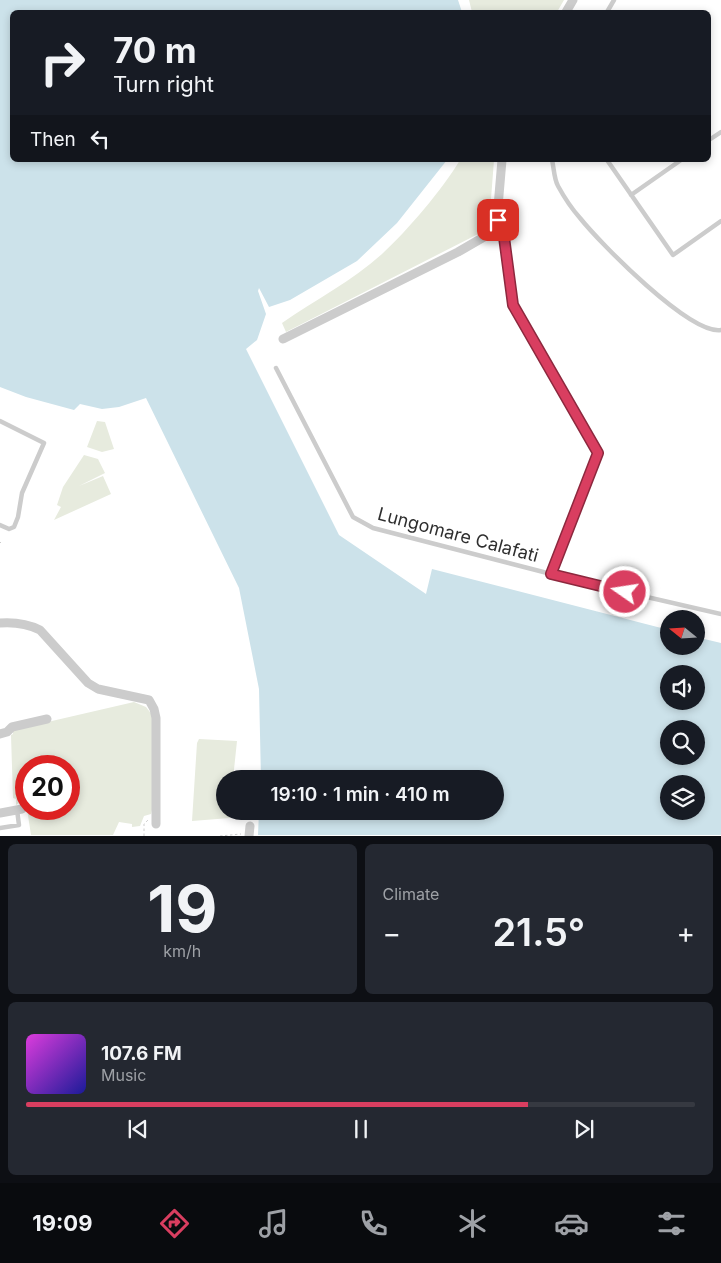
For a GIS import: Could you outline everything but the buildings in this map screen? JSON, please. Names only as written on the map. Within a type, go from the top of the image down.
[{"type":"street","points":[[283,339],[458,252],[496,230],[502,162]]},
{"type":"street","points":[[0,623],[12,622],[40,630],[88,683],[93,686],[149,700],[156,718],[156,824]]},
{"type":"street","points":[[0,734],[7,732],[12,727],[47,719]]},
{"type":"street","points":[[0,813],[15,811]]},
{"type":"lane","points":[[552,162],[557,184],[579,217],[609,250],[678,311],[700,326],[714,331],[721,330]]},
{"type":"lane","points":[[608,162],[673,255],[721,221]]},
{"type":"lane","points":[[631,195],[678,162]]},
{"type":"lane","points":[[496,230],[504,237],[513,305],[598,453],[551,574]]},
{"type":"lane","name":"Lungomare Calafati","points":[[276,368],[352,517],[373,528],[551,574],[721,614]]},
{"type":"lane","points":[[0,421],[44,444],[22,493],[18,517],[14,527],[9,529],[0,526]]},
{"type":"lane","points":[[0,828],[19,825],[19,820]]},
{"type":"path","points":[[220,836],[249,832]]},
{"type":"shaded area","points":[[469,0],[564,0],[558,10],[472,10]]},
{"type":"shaded area","points":[[459,162],[494,162],[489,225],[484,231],[286,332],[282,323],[358,273],[382,254],[413,222]]},
{"type":"shaded area","points":[[97,421],[105,422],[114,449],[102,452],[87,447]]},
{"type":"shaded area","points":[[84,455],[98,459],[105,473],[79,486],[103,476],[111,494],[54,520],[61,507],[57,505],[63,487]]},
{"type":"shaded area","points":[[134,702],[146,707],[153,716],[151,814],[144,816],[140,826],[132,827],[132,824],[119,822],[113,835],[31,835],[29,820],[80,820],[80,755],[15,755],[15,799],[13,798],[11,735],[13,730]]},
{"type":"shaded area","points":[[199,739],[237,741],[234,770],[216,770],[216,819],[192,821],[197,743]]},
{"type":"water","points":[[0,0],[458,0],[461,10],[10,10],[10,162],[445,162],[397,223],[357,261],[290,300],[269,307],[259,288],[258,291],[266,314],[257,340],[246,349],[339,535],[426,594],[432,569],[660,628],[660,655],[705,655],[705,639],[721,643],[721,835],[258,835],[259,820],[504,820],[504,770],[261,770],[259,689],[239,588],[146,398],[119,407],[102,409],[80,404],[74,410],[26,397],[0,387]]},
{"type":"route","points":[[498,220],[496,230],[504,237],[513,305],[598,453],[551,574],[625,592]]}]
